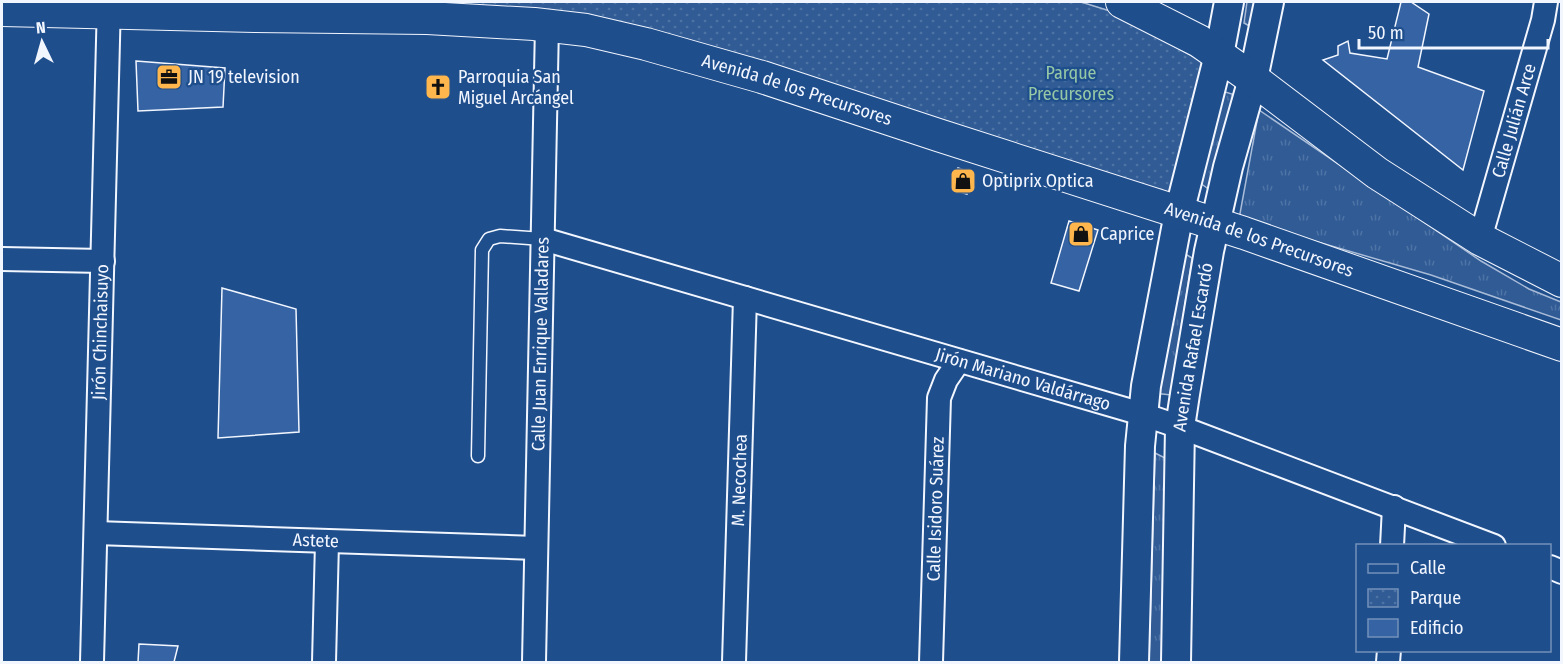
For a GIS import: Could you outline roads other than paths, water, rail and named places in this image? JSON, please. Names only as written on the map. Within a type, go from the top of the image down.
[{"type":"main road","points":[[1122,2],[1199,41],[1377,173],[1480,238],[1562,281]]},
{"type":"main road","name":"Avenida de los Precursores","points":[[2,10],[109,7],[255,16],[427,18],[547,25],[586,30],[646,44],[762,77],[1244,233],[1562,345]]},
{"type":"street","points":[[1134,663],[1142,414],[1179,213],[1219,55],[1229,2]]},
{"type":"street","name":"Avenida Rafael Escardó","points":[[1176,663],[1180,427],[1214,224],[1253,79],[1269,2]]},
{"type":"street","name":"Jirón Chinchaisuyo","points":[[92,663],[109,7]]},
{"type":"street","name":"Calle Julián Arce","points":[[1480,238],[1550,17]]},
{"type":"street","name":"Calle Juan Enrique Valladares","points":[[534,663],[547,25]]},
{"type":"street","name":"Jirón Mariano Valdárrago","points":[[543,239],[1142,414],[1489,544]]},
{"type":"street","points":[[2,259],[103,261]]},
{"type":"street","name":"M. Necochea","points":[[734,663],[746,298]]},
{"type":"street","name":"Calle Isidoro Suárez","points":[[931,663],[939,398],[946,380],[959,361]]},
{"type":"street","points":[[1392,544],[1394,507]]},
{"type":"street","name":"Astete","points":[[96,533],[536,548]]},
{"type":"street","points":[[324,663],[327,542]]},
{"type":"lane","points":[[478,456],[482,250],[489,239],[500,236],[543,239]]},
{"type":"place","name":"JN 19 television","points":[[169,77]]},
{"type":"place","name":"Parroquia San Miguel Arcángel","points":[[438,87]]},
{"type":"place","name":"Optiprix Optica","points":[[963,181]]},
{"type":"place","name":"Caprice","points":[[1081,234]]},
{"type":"park label","name":"Parque Precursores","points":[[1071,83]]}]
